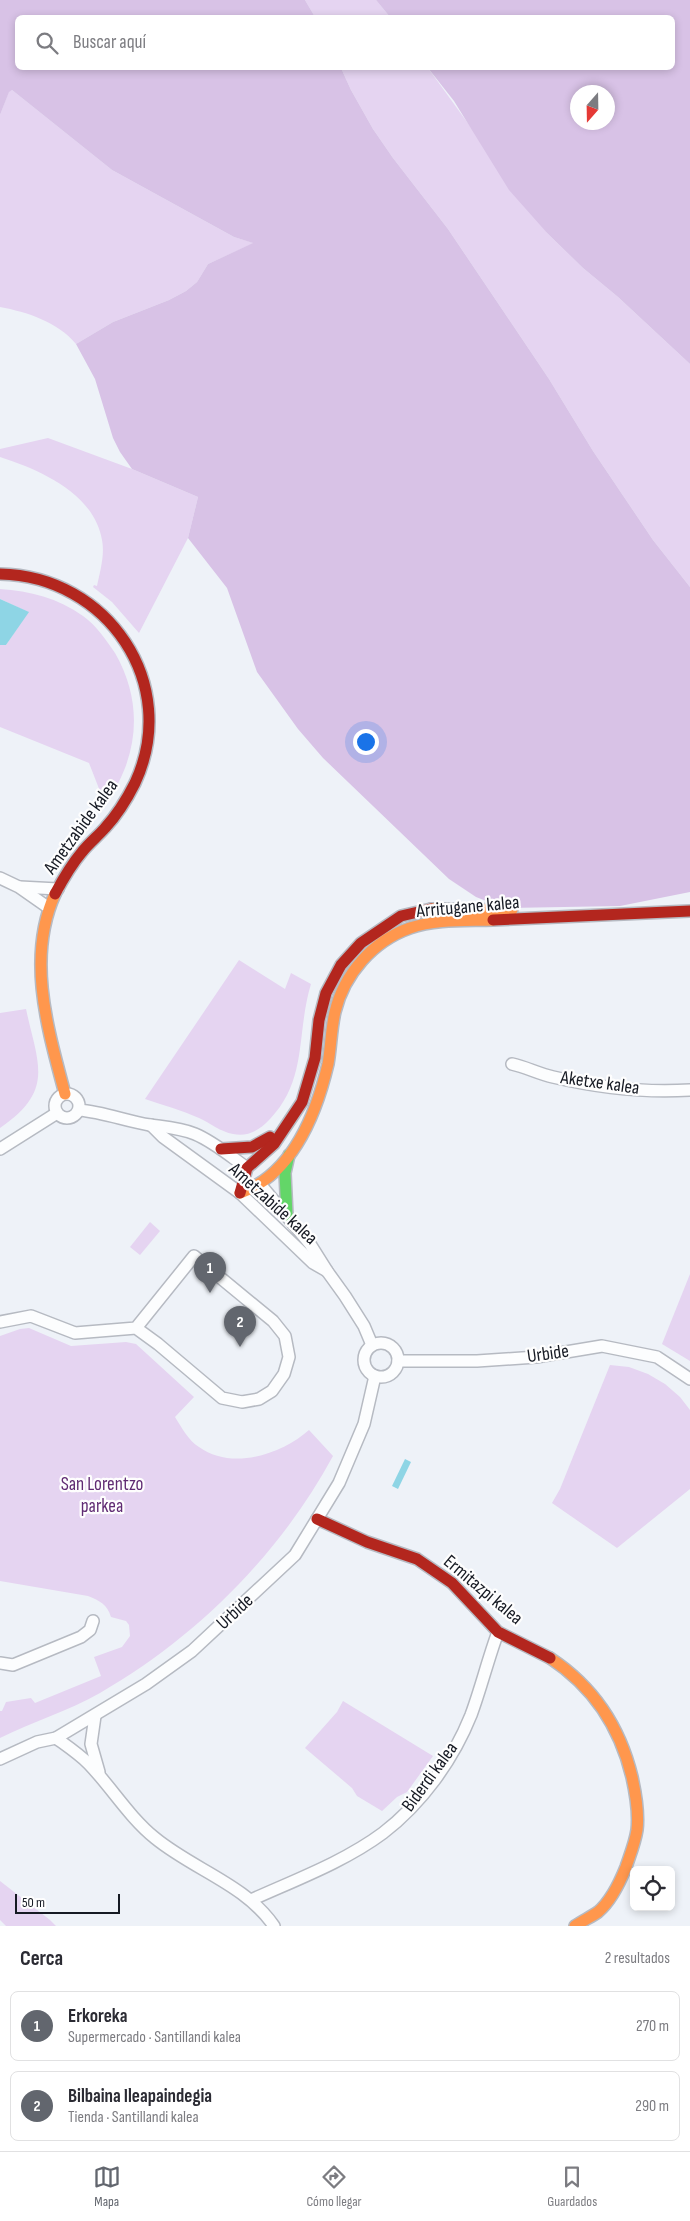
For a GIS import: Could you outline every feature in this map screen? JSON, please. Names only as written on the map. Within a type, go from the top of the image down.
[{"type":"street","name":"Ametzabide kalea","points":[[0,574],[34,578],[57,585],[82,598],[106,617],[130,647],[149,702],[150,724],[148,742],[137,778],[123,804],[82,853],[58,889],[49,908],[41,941],[44,1018],[65,1094]]},
{"type":"street","points":[[0,878],[19,887],[49,908]]},
{"type":"street","points":[[19,887],[58,889]]},
{"type":"street","name":"Arritugane kalea","points":[[247,1168],[274,1144],[302,1102],[315,1058],[318,1020],[326,993],[341,965],[360,943],[381,927],[401,916],[425,909],[471,908],[589,916]]},
{"type":"street","name":"Arritugane kalea","points":[[289,1155],[315,1109],[332,1046],[336,1008],[348,978],[370,951],[401,932],[434,923],[627,916],[690,910]]},
{"type":"street","name":"Aketxe kalea","points":[[512,1064],[551,1076],[596,1084],[667,1091],[690,1090]]},
{"type":"street","points":[[65,1094],[75,1097],[79,1103],[79,1110],[71,1118],[63,1118],[57,1113],[56,1102],[65,1094]]},
{"type":"street","name":"Ametzabide kalea","points":[[79,1110],[92,1111],[151,1125],[169,1126],[195,1134],[221,1149],[247,1168]]},
{"type":"street","points":[[0,1149],[57,1113]]},
{"type":"street","name":"Ametzabide kalea","points":[[151,1125],[163,1137],[240,1193],[313,1264],[326,1271]]},
{"type":"street","points":[[221,1149],[252,1146],[285,1127]]},
{"type":"street","points":[[240,1193],[270,1177],[289,1155]]},
{"type":"street","points":[[287,1215],[285,1174],[289,1155]]},
{"type":"street","points":[[247,1168],[260,1184]]},
{"type":"street","points":[[240,1193],[247,1168]]},
{"type":"street","name":"Ametzabide kalea","points":[[260,1184],[310,1244],[364,1326],[372,1345]]},
{"type":"street","points":[[0,1322],[31,1316],[75,1333],[136,1328],[222,1398],[242,1402],[259,1399],[272,1391],[284,1374],[289,1357],[285,1336],[273,1321],[194,1256],[136,1328]]},
{"type":"street","points":[[382,1343],[392,1347],[398,1361],[397,1366],[390,1374],[375,1376],[370,1374],[364,1364],[365,1354],[372,1345],[382,1343]]},
{"type":"street","name":"Urbide","points":[[398,1361],[477,1361],[536,1357],[602,1346],[657,1357],[690,1379]]},
{"type":"street","name":"Urbide","points":[[0,1760],[37,1742],[56,1738],[96,1716],[146,1684],[192,1651],[230,1618],[294,1555],[339,1483],[364,1424],[375,1376]]},
{"type":"street","name":"Ermitazpi kalea","points":[[318,1519],[367,1542],[417,1559],[452,1584],[498,1632],[542,1653],[562,1666],[600,1704],[625,1750],[637,1798],[637,1829],[632,1851],[619,1884],[599,1911],[575,1926]]},
{"type":"street","points":[[0,1663],[13,1665],[81,1637],[90,1630],[93,1621]]},
{"type":"street","name":"Biderdi kalea","points":[[251,1900],[354,1851],[383,1833],[414,1806],[449,1759],[471,1715],[498,1632]]},
{"type":"street","points":[[96,1716],[91,1744],[102,1781]]},
{"type":"street","points":[[74,1728],[91,1744]]},
{"type":"street","points":[[73,1750],[74,1728]]},
{"type":"street","points":[[56,1738],[89,1764],[123,1806],[155,1838],[192,1864],[237,1889],[251,1900],[274,1926]]},
{"type":"green space","points":[[305,0],[376,0],[388,15],[314,15]]},
{"type":"green space","points":[[342,70],[429,70],[548,234],[690,364],[690,587],[653,540],[593,451],[549,379],[448,229],[373,129]]},
{"type":"green space","points":[[12,90],[112,170],[234,237],[254,243],[208,264],[197,282],[186,291],[169,300],[113,322],[76,344],[69,336],[41,319],[0,307],[0,115],[9,91]]},
{"type":"green space","points":[[48,438],[132,469],[198,497],[188,538],[139,633],[112,602],[93,587],[94,585],[97,586],[102,563],[103,546],[97,523],[88,509],[77,497],[48,477],[16,462],[0,457],[0,449]]},
{"type":"green space","points":[[0,589],[43,596],[64,604],[92,624],[115,653],[130,691],[134,711],[134,730],[125,768],[105,804],[89,763],[0,727],[0,645],[6,645],[28,612],[0,599]]},
{"type":"green space","points":[[239,960],[285,989],[291,973],[311,984],[306,1002],[296,1072],[290,1088],[282,1104],[266,1123],[253,1132],[238,1135],[224,1131],[192,1115],[145,1099]]},
{"type":"green space","points":[[26,1009],[38,1061],[36,1088],[29,1101],[0,1128],[0,1013]]},
{"type":"green space","points":[[150,1222],[160,1231],[140,1255],[130,1247]]},
{"type":"green space","points":[[690,1274],[690,1361],[662,1344]]},
{"type":"green space","name":"San Lorentzo parkea","points":[[29,1328],[71,1346],[126,1342],[136,1344],[194,1397],[175,1417],[192,1441],[212,1454],[226,1458],[256,1456],[285,1446],[309,1430],[333,1456],[312,1492],[288,1527],[233,1591],[202,1620],[169,1647],[100,1693],[0,1738],[0,1711],[2,1711],[6,1702],[31,1698],[35,1703],[101,1676],[94,1657],[122,1647],[130,1636],[129,1625],[126,1621],[111,1617],[105,1606],[88,1596],[0,1581],[0,1336]]},
{"type":"green space","points":[[610,1365],[629,1367],[648,1374],[665,1384],[680,1397],[690,1410],[690,1489],[617,1548],[552,1503],[560,1489]]},
{"type":"green space","points":[[343,1701],[433,1756],[407,1792],[397,1797],[382,1811],[357,1796],[352,1788],[305,1748],[337,1712]]},
{"type":"green space","points":[[0,1881],[56,1926],[6,1926],[0,1920]]},
{"type":"shaded area","points":[[0,0],[305,0],[314,15],[15,15],[15,70],[342,70],[373,129],[448,229],[549,379],[593,451],[653,540],[690,587],[690,892],[620,906],[505,908],[476,897],[449,879],[323,758],[298,729],[257,672],[227,588],[188,538],[198,497],[132,469],[113,438],[95,379],[76,344],[113,322],[169,300],[186,291],[197,282],[208,264],[253,243],[234,237],[112,170],[12,90],[9,92],[0,115]]},
{"type":"shaded area","points":[[376,0],[690,0],[690,364],[618,297],[583,268],[548,234],[509,190],[454,101],[430,70],[675,70],[675,15],[388,15]]},
{"type":"water","points":[[0,599],[29,612],[6,645],[0,645]]},
{"type":"water","points":[[405,1459],[411,1462],[398,1489],[392,1486]]},
{"type":"traffic: fast","points":[[287,1215],[285,1173],[289,1155]]},
{"type":"traffic: slow","points":[[55,894],[46,918],[42,943],[41,969],[47,1019],[65,1094]]},
{"type":"traffic: slow","points":[[431,909],[512,910]]},
{"type":"traffic: slow","points":[[240,1193],[259,1184],[274,1172],[288,1157],[309,1122],[317,1103],[328,1064],[334,1018],[339,998],[353,972],[372,950],[397,934],[420,925],[441,922],[493,920]]},
{"type":"traffic: slow","points":[[550,1658],[580,1682],[592,1695],[612,1725],[627,1759],[637,1804],[638,1824],[636,1835],[618,1885],[603,1908],[575,1926]]},
{"type":"traffic: jam","points":[[0,574],[39,579],[73,594],[102,615],[125,642],[141,674],[148,709],[147,746],[135,783],[114,818],[74,862],[55,894]]},
{"type":"traffic: jam","points":[[240,1193],[247,1168],[274,1144],[302,1102],[315,1058],[319,1020],[326,993],[341,965],[361,943],[401,916],[431,909]]},
{"type":"traffic: jam","points":[[493,920],[690,911]]},
{"type":"traffic: jam","points":[[221,1149],[252,1147],[270,1137]]},
{"type":"traffic: jam","points":[[317,1519],[367,1542],[417,1559],[452,1583],[498,1632],[550,1658]]},
{"type":"place","name":"Erkoreka","points":[[210,1293]]},
{"type":"place","name":"Bilbaina Ileapaindegia","points":[[240,1347]]}]
